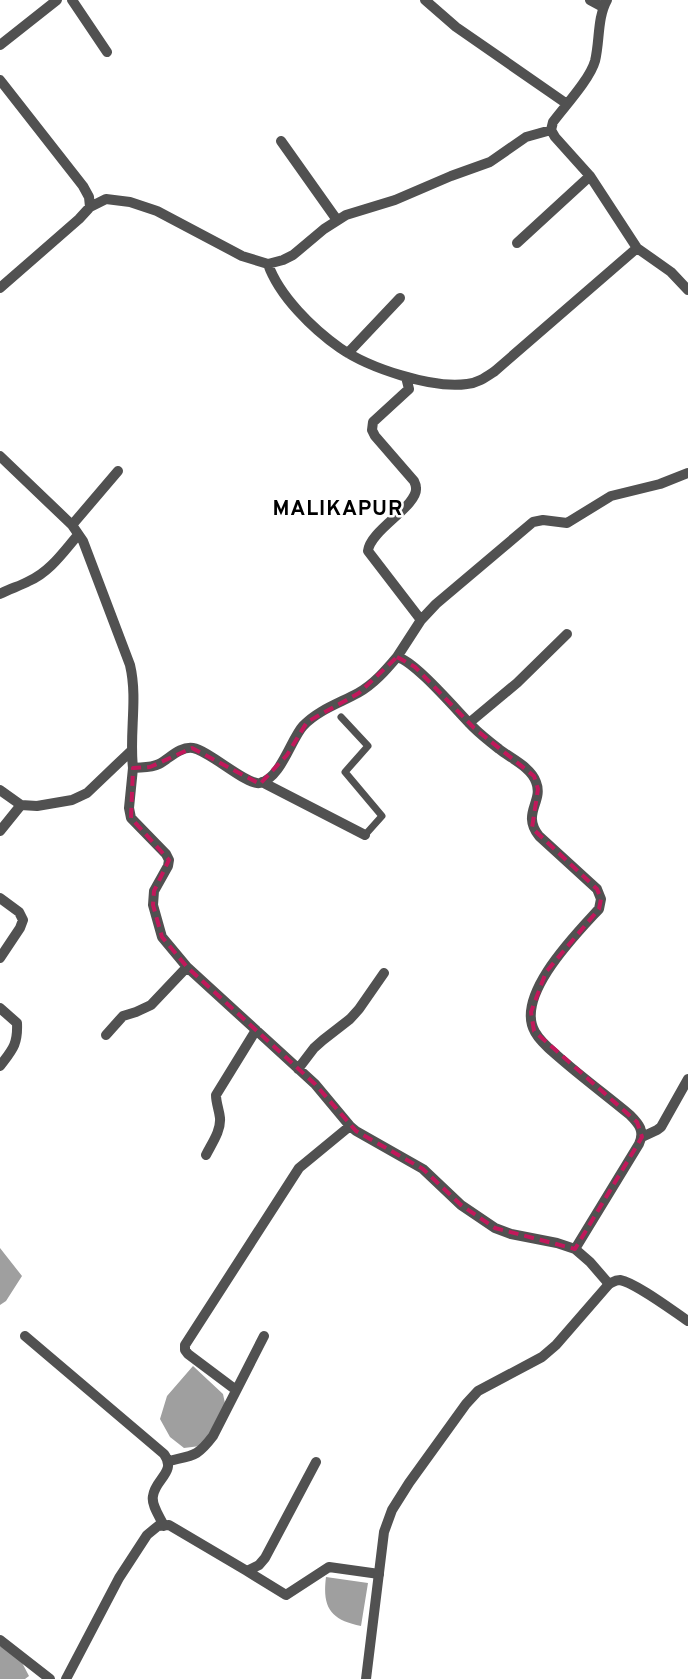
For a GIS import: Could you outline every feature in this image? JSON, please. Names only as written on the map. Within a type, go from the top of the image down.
[{"type":"street","points":[[0,45],[57,0]]},
{"type":"street","points":[[72,0],[107,52]]},
{"type":"street","points":[[426,0],[456,27],[567,104]]},
{"type":"street","points":[[590,0],[605,4],[594,62],[590,72],[553,122],[551,130],[590,176],[637,248],[671,272],[688,290]]},
{"type":"street","points":[[0,80],[83,186],[89,196],[90,207]]},
{"type":"street","points":[[0,288],[79,219],[90,207],[106,199],[130,202],[157,210],[242,256],[268,264],[293,255],[337,220],[356,211],[395,200],[490,162],[526,137],[551,130]]},
{"type":"street","points":[[280,141],[337,220]]},
{"type":"street","points":[[517,243],[590,176]]},
{"type":"street","points":[[268,264],[277,285],[293,304],[318,330],[348,353],[406,377],[436,384],[450,385],[480,381],[495,371],[637,248]]},
{"type":"street","points":[[348,353],[400,298]]},
{"type":"street","points":[[406,377],[409,389],[373,422],[372,430],[414,481],[415,495],[371,541],[368,551],[421,620]]},
{"type":"street","points":[[0,456],[72,525],[83,541],[131,672],[134,691],[131,751],[133,768],[129,808],[131,818],[166,854],[169,860],[168,866],[154,891],[153,905],[162,938],[187,967],[315,1084],[356,1131],[423,1169],[461,1205],[494,1228],[511,1234],[557,1243],[575,1249],[590,1262],[609,1284]]},
{"type":"street","points":[[72,525],[118,471]]},
{"type":"street","points":[[133,768],[150,767],[181,750],[192,748],[248,779],[257,783],[262,782],[271,776],[287,755],[297,734],[307,722],[339,701],[358,693],[374,682],[397,657],[421,620],[436,604],[533,522],[543,520],[568,523],[611,496],[660,484],[688,473]]},
{"type":"street","points":[[0,594],[40,575],[78,535]]},
{"type":"street","points":[[469,722],[517,683],[567,634]]},
{"type":"street","points":[[397,657],[415,667],[498,749],[534,776],[538,789],[532,814],[532,828],[597,889],[601,899],[599,909],[546,972],[534,999],[531,1022],[534,1031],[549,1048],[637,1122],[642,1130],[642,1136],[575,1249]]},
{"type":"street","points":[[0,790],[21,805],[36,806],[72,800],[87,793],[131,751]]},
{"type":"street","points":[[262,782],[364,835]]},
{"type":"street","points":[[0,831],[21,805]]},
{"type":"street","points":[[0,898],[19,912],[22,920],[20,928],[0,958]]},
{"type":"street","points":[[106,1035],[123,1016],[151,1005],[187,967]]},
{"type":"street","points":[[298,1069],[314,1048],[350,1020],[360,1009],[384,974]]},
{"type":"street","points":[[0,1008],[17,1023],[18,1037],[13,1048],[0,1066]]},
{"type":"street","points":[[206,1155],[219,1131],[220,1120],[216,1094],[256,1030]]},
{"type":"street","points":[[642,1136],[661,1127],[688,1079]]},
{"type":"street","points":[[236,1390],[188,1354],[185,1350],[185,1345],[299,1168],[350,1126]]},
{"type":"street","points":[[366,1679],[384,1532],[392,1510],[409,1483],[466,1404],[478,1391],[542,1356],[556,1345],[614,1280],[621,1280],[631,1285],[658,1300],[688,1321]]},
{"type":"street","points":[[25,1336],[164,1454],[169,1461],[168,1467],[153,1496],[153,1502],[164,1526]]},
{"type":"street","points":[[169,1461],[196,1454],[203,1449],[213,1436],[264,1336]]},
{"type":"street","points":[[247,1571],[259,1565],[265,1558],[316,1462]]},
{"type":"street","points":[[66,1679],[124,1571],[147,1535],[158,1526],[169,1525],[286,1595],[328,1567],[379,1574]]},
{"type":"street","points":[[0,1640],[50,1679]]},
{"type":"lane","points":[[341,717],[368,746],[345,772],[382,816],[364,835]]},
{"type":"highlighted area","points":[[397,657],[415,667],[474,728],[534,776],[538,789],[532,828],[597,889],[601,899],[599,909],[546,972],[531,1012],[534,1031],[637,1122],[642,1137],[575,1249],[495,1228],[461,1205],[423,1169],[356,1131],[315,1084],[187,967],[162,937],[153,905],[154,891],[169,860],[131,818],[133,768],[150,767],[192,748],[260,784],[287,755],[307,722],[359,693]]},
{"type":"shaded area","points":[[0,1248],[22,1276],[6,1301],[0,1305]]},
{"type":"shaded area","points":[[193,1366],[223,1394],[226,1408],[214,1429],[200,1446],[184,1448],[170,1437],[160,1419],[167,1396]]},
{"type":"shaded area","points":[[326,1577],[368,1583],[361,1626],[342,1620],[331,1611],[327,1605]]},
{"type":"shaded area","points":[[0,1646],[19,1657],[29,1676],[25,1679],[0,1679]]},
{"type":"district","name":"MALIKAPUR","points":[[338,509]]}]
